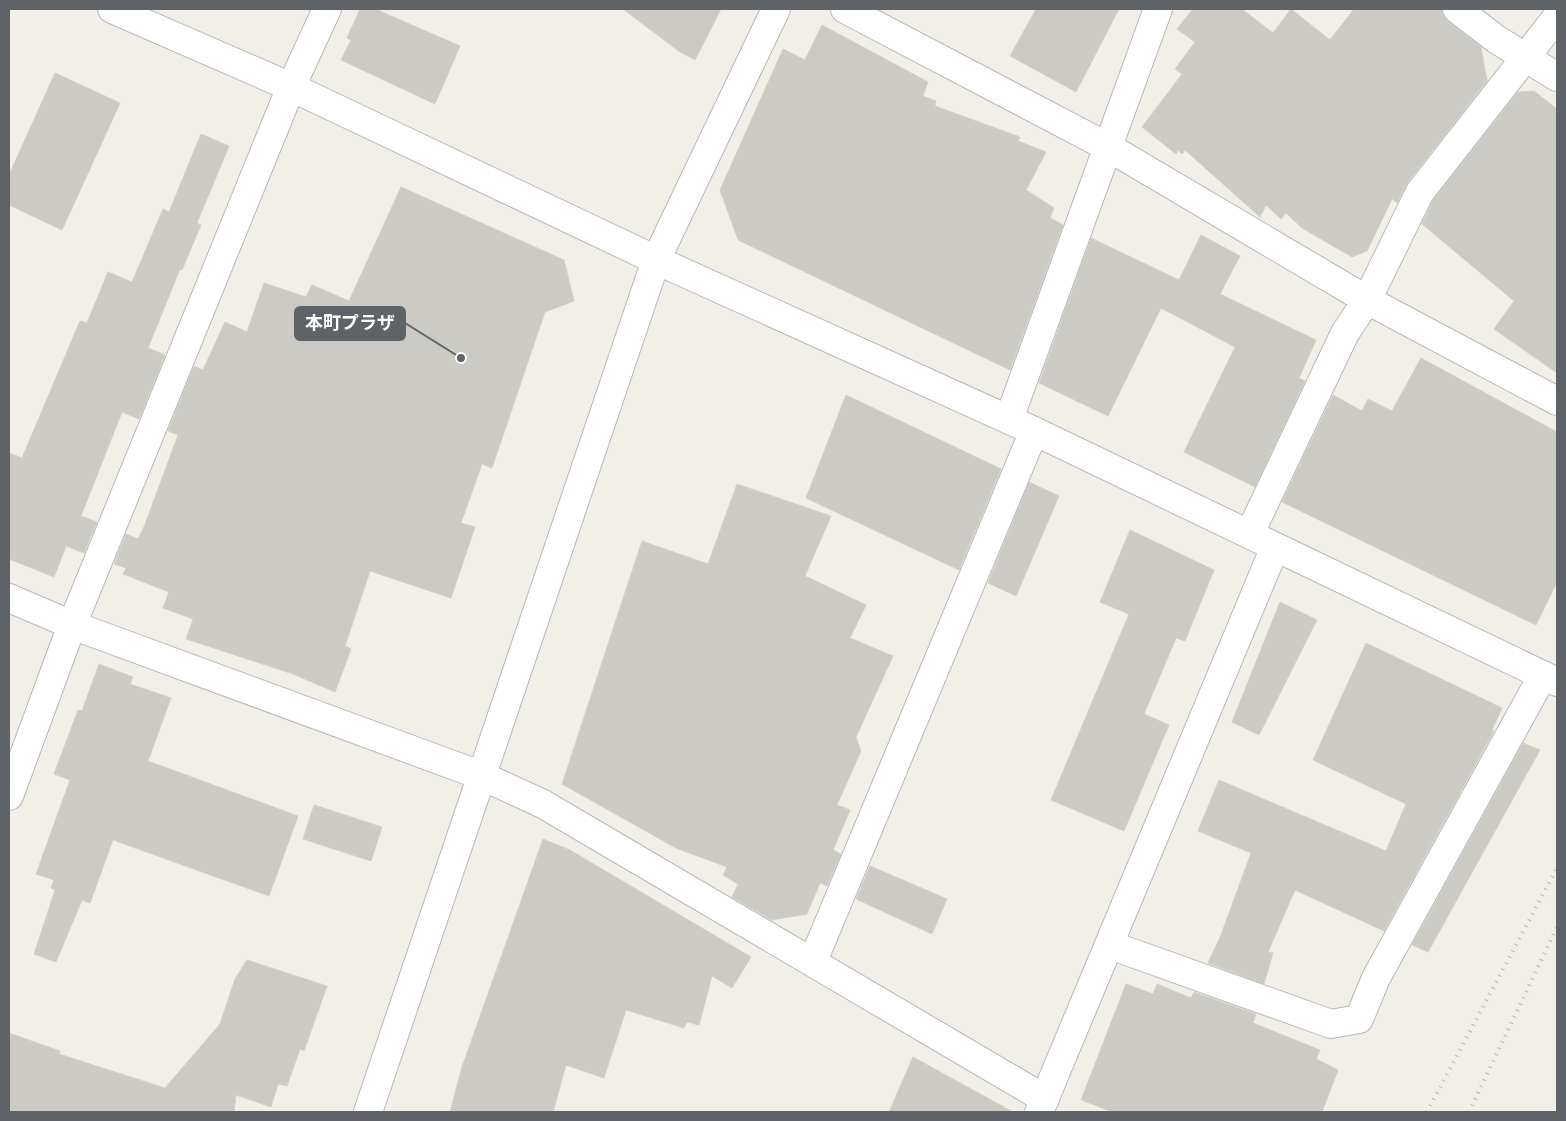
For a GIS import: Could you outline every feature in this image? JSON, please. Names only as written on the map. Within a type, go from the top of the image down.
[{"type":"street","points":[[112,9],[291,87],[656,260],[1009,419],[1250,533],[1550,679],[1376,978],[1359,1019],[1331,1024],[1110,945]]},
{"type":"street","points":[[9,796],[72,625],[291,87],[327,9]]},
{"type":"street","points":[[368,1112],[480,775],[656,260],[776,9]]},
{"type":"street","points":[[845,9],[1108,147],[1366,300],[1557,401]]},
{"type":"street","points":[[1009,419],[1158,9]]},
{"type":"street","points":[[1457,9],[1496,39],[1557,77]]},
{"type":"street","points":[[1250,533],[1345,333],[1366,300],[1420,192],[1557,17]]},
{"type":"street","points":[[812,961],[1034,431]]},
{"type":"street","points":[[9,598],[72,625],[480,775],[543,804],[812,961],[1042,1106],[1276,547]]},
{"type":"building","points":[[360,9],[375,9],[460,46],[435,104],[341,60],[351,40],[347,38]]},
{"type":"building","points":[[623,9],[721,9],[695,60],[680,52]]},
{"type":"building","points":[[1036,9],[1119,9],[1076,92],[1010,56]]},
{"type":"building","points":[[1193,9],[1242,9],[1273,33],[1291,9],[1330,40],[1354,9],[1442,9],[1447,21],[1481,47],[1487,81],[1408,182],[1397,203],[1392,199],[1367,251],[1352,257],[1302,228],[1286,213],[1281,219],[1266,205],[1260,217],[1185,150],[1182,154],[1178,150],[1176,154],[1142,127],[1182,74],[1175,69],[1195,42],[1177,29]]},
{"type":"building","points":[[822,25],[928,82],[923,96],[936,101],[935,106],[1020,137],[1018,141],[1046,152],[1026,190],[1054,208],[1050,218],[1063,225],[1010,370],[738,240],[720,190],[783,49],[805,60]]},
{"type":"building","points":[[55,73],[120,103],[62,230],[9,205],[9,175]]},
{"type":"building","points":[[1534,91],[1557,109],[1557,373],[1494,329],[1514,301],[1422,224],[1433,200],[1518,92]]},
{"type":"building","points":[[201,134],[229,146],[197,223],[201,225],[182,270],[180,269],[148,348],[165,355],[139,419],[122,412],[81,516],[97,522],[84,553],[66,546],[54,577],[9,559],[9,453],[22,458],[80,321],[87,323],[108,272],[132,282],[163,209],[169,212]]},
{"type":"building","points":[[401,187],[564,260],[574,301],[545,312],[492,468],[482,464],[461,523],[475,527],[451,598],[370,571],[345,646],[351,649],[335,692],[293,674],[186,639],[193,619],[163,608],[169,592],[123,574],[126,568],[114,564],[126,534],[138,539],[144,527],[178,435],[168,431],[194,366],[203,370],[225,322],[247,332],[264,283],[306,297],[312,285],[349,301]]},
{"type":"building","points":[[1201,235],[1240,256],[1220,294],[1316,340],[1299,378],[1305,381],[1255,487],[1184,452],[1235,347],[1161,308],[1108,416],[1039,383],[1091,238],[1179,280]]},
{"type":"building","points":[[1421,358],[1557,432],[1557,582],[1536,625],[1282,502],[1333,395],[1362,411],[1368,399],[1392,411]]},
{"type":"building","points":[[846,395],[1001,469],[959,570],[806,498]]},
{"type":"building","points":[[1029,482],[1059,496],[1016,596],[988,583]]},
{"type":"building","points":[[737,484],[831,516],[805,576],[866,605],[850,638],[893,656],[856,737],[861,751],[837,805],[850,810],[833,850],[841,854],[827,886],[820,883],[807,914],[772,920],[732,897],[738,884],[723,875],[727,867],[676,848],[562,784],[642,541],[708,564]]},
{"type":"building","points":[[1130,530],[1214,570],[1185,641],[1176,638],[1144,714],[1169,725],[1124,831],[1051,800],[1129,614],[1100,602]]},
{"type":"building","points":[[1280,602],[1317,620],[1259,735],[1232,722]]},
{"type":"building","points":[[1366,643],[1502,708],[1492,730],[1494,731],[1384,931],[1295,890],[1268,952],[1273,953],[1264,984],[1208,963],[1221,935],[1251,853],[1198,831],[1219,780],[1386,851],[1406,804],[1313,760]]},
{"type":"building","points":[[99,664],[133,677],[130,684],[171,698],[148,761],[298,816],[269,896],[113,840],[90,903],[82,900],[56,962],[34,954],[55,890],[51,888],[54,880],[36,874],[70,780],[54,774],[78,710],[82,711]]},
{"type":"building","points":[[1523,743],[1540,750],[1428,952],[1412,945]]},
{"type":"building","points":[[314,805],[382,827],[371,861],[303,839]]},
{"type":"building","points":[[543,839],[570,850],[751,957],[732,988],[712,976],[699,1025],[687,1022],[684,1028],[626,1010],[604,1078],[566,1065],[553,1112],[450,1112],[462,1067]]},
{"type":"building","points":[[870,866],[947,899],[932,934],[856,899]]},
{"type":"building","points":[[247,960],[327,986],[304,1051],[300,1049],[287,1086],[278,1084],[271,1107],[236,1095],[234,1112],[9,1112],[9,1033],[60,1051],[59,1054],[165,1088],[220,1024],[235,979]]},
{"type":"building","points":[[1126,984],[1153,994],[1157,984],[1191,998],[1194,992],[1256,1014],[1253,1023],[1320,1050],[1316,1059],[1338,1070],[1322,1112],[1113,1112],[1081,1100]]},
{"type":"building","points":[[913,1057],[1013,1112],[889,1112]]},
{"type":"railway","points":[[1427,1112],[1557,868]]},
{"type":"railway","points":[[1469,1112],[1557,927]]},
{"type":"place","name":"本町プラザ","points":[[461,358]]}]
